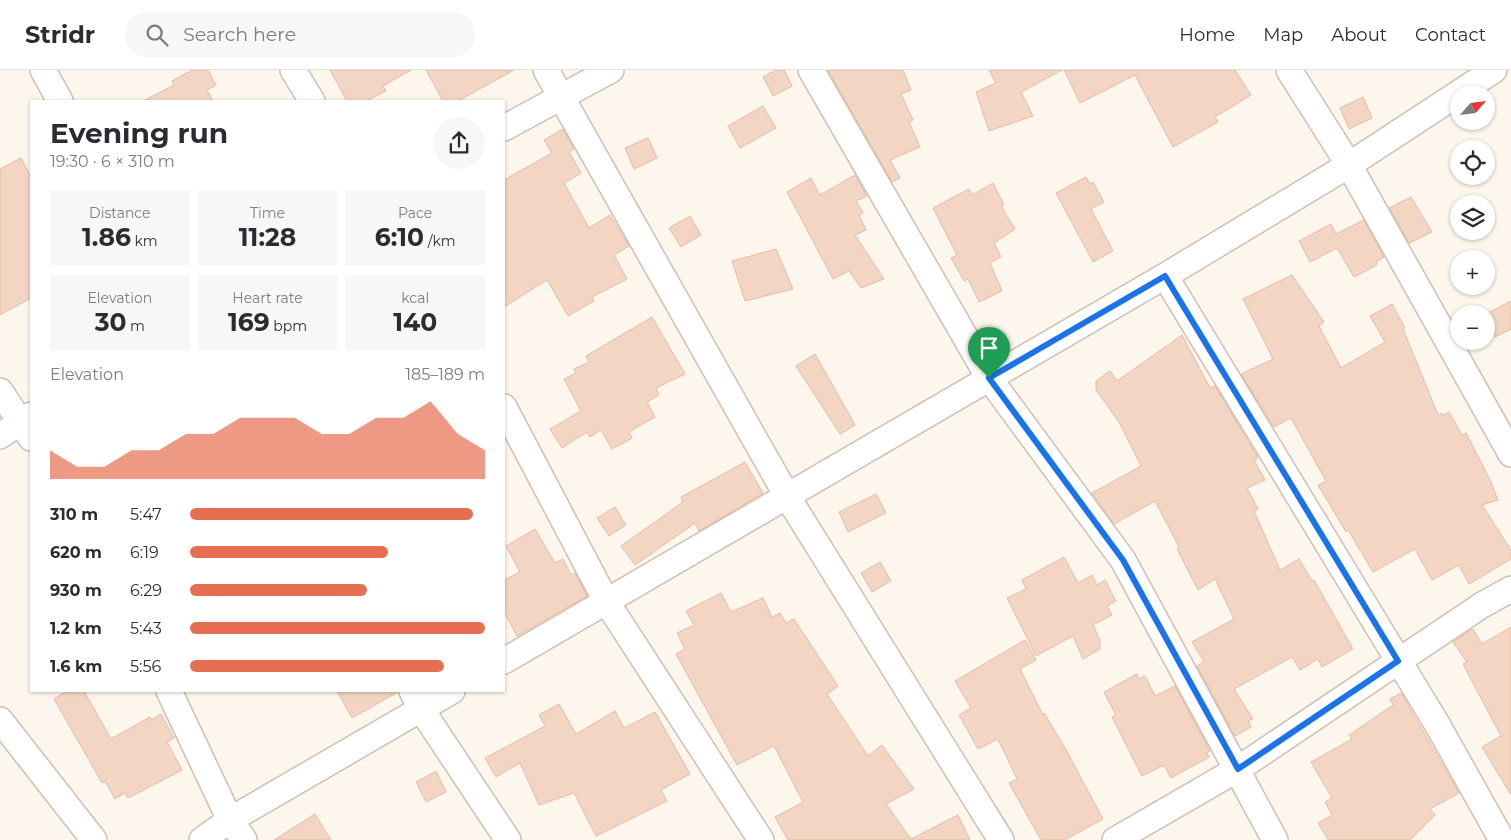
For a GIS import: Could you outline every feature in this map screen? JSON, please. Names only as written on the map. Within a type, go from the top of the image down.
[{"type":"street","points":[[43,70],[59,100]]},
{"type":"street","points":[[293,70],[311,100]]},
{"type":"street","points":[[546,70],[787,496],[1001,840]]},
{"type":"street","points":[[505,127],[611,70]]},
{"type":"street","points":[[811,70],[989,378],[1123,560],[1275,840]]},
{"type":"street","points":[[1289,70],[1350,165],[1511,454]]},
{"type":"street","points":[[505,660],[1165,276],[1350,165],[1494,70]]},
{"type":"street","points":[[1165,276],[1437,724],[1502,840]]},
{"type":"street","points":[[0,391],[28,425],[0,436]]},
{"type":"street","points":[[505,409],[606,601],[761,840]]},
{"type":"street","points":[[1115,840],[1238,769],[1482,605],[1511,589]]},
{"type":"street","points":[[169,692],[230,820],[244,840]]},
{"type":"street","points":[[202,840],[416,700],[448,692]]},
{"type":"street","points":[[416,700],[508,840]]},
{"type":"street","points":[[0,720],[94,840]]},
{"type":"building","points":[[192,70],[208,70],[216,85],[207,90],[212,100],[145,100],[174,85],[172,81]]},
{"type":"building","points":[[330,70],[411,70],[383,86],[386,91],[368,100],[346,100]]},
{"type":"building","points":[[426,70],[514,70],[460,100],[442,100]]},
{"type":"building","points":[[776,70],[784,70],[792,86],[773,96],[763,77]]},
{"type":"building","points":[[828,70],[903,70],[911,90],[901,94],[913,120],[909,122],[920,147],[890,160],[900,178],[892,182]]},
{"type":"building","points":[[989,70],[1062,70],[1021,92],[1033,116],[989,131],[976,92],[996,83]]},
{"type":"building","points":[[1064,70],[1235,70],[1251,95],[1215,117],[1218,122],[1173,147],[1135,75],[1080,103]]},
{"type":"building","points":[[1363,97],[1372,118],[1349,129],[1340,108]]},
{"type":"building","points":[[763,106],[776,128],[740,148],[728,126]]},
{"type":"building","points":[[563,129],[574,149],[569,152],[581,173],[564,183],[589,228],[610,215],[629,246],[614,255],[627,279],[592,297],[594,301],[568,316],[547,280],[505,306],[505,179],[552,153],[544,140]]},
{"type":"building","points":[[648,138],[657,158],[634,169],[625,148]]},
{"type":"building","points":[[21,158],[30,175],[30,299],[0,315],[0,169]]},
{"type":"building","points":[[855,175],[867,196],[856,201],[863,213],[859,215],[866,230],[855,235],[884,279],[861,288],[849,271],[833,279],[787,192],[811,178],[820,195]]},
{"type":"building","points":[[1086,177],[1090,184],[1093,182],[1104,202],[1091,209],[1113,251],[1093,262],[1056,193]]},
{"type":"building","points":[[993,183],[1004,205],[1001,206],[1015,229],[994,243],[1001,257],[990,263],[1002,291],[979,302],[968,279],[964,281],[951,258],[957,255],[933,208],[969,189],[972,195]]},
{"type":"building","points":[[1411,197],[1432,232],[1409,243],[1389,208]]},
{"type":"building","points":[[690,216],[701,235],[681,247],[669,228]]},
{"type":"building","points":[[1364,220],[1384,257],[1376,262],[1377,265],[1354,277],[1337,248],[1310,262],[1299,241],[1331,224],[1336,234]]},
{"type":"building","points":[[776,249],[793,289],[745,301],[732,261]]},
{"type":"building","points":[[1292,275],[1324,322],[1319,326],[1341,368],[1385,342],[1370,316],[1392,304],[1405,328],[1403,329],[1438,415],[1441,413],[1442,416],[1449,412],[1462,435],[1466,433],[1491,482],[1498,500],[1482,505],[1511,550],[1511,559],[1469,584],[1459,565],[1432,580],[1415,549],[1373,572],[1318,485],[1326,481],[1291,418],[1274,427],[1241,374],[1273,359],[1243,299]]},
{"type":"building","points":[[1511,301],[1511,329],[1495,337],[1495,309]]},
{"type":"building","points":[[652,317],[685,374],[656,388],[659,395],[647,402],[655,417],[629,432],[632,438],[612,449],[601,430],[590,437],[587,432],[562,448],[550,429],[581,411],[564,379],[576,373],[574,369],[589,362],[586,356]]},
{"type":"building","points":[[1182,335],[1210,388],[1215,386],[1258,458],[1254,460],[1265,480],[1247,488],[1258,509],[1254,511],[1280,570],[1299,559],[1312,581],[1314,580],[1353,649],[1322,667],[1318,659],[1300,670],[1292,657],[1234,689],[1253,719],[1248,721],[1251,727],[1235,736],[1197,666],[1204,662],[1192,642],[1234,619],[1215,579],[1198,590],[1177,549],[1179,547],[1155,501],[1114,524],[1092,493],[1141,466],[1119,422],[1096,390],[1096,381],[1110,371],[1117,381]]},
{"type":"building","points":[[815,354],[855,425],[840,434],[796,366]]},
{"type":"building","points":[[745,462],[763,493],[699,531],[695,523],[635,565],[621,546],[683,502],[681,497]]},
{"type":"building","points":[[876,494],[886,513],[848,532],[839,512]]},
{"type":"building","points":[[615,507],[626,525],[609,536],[597,518]]},
{"type":"building","points":[[535,529],[555,563],[563,559],[571,575],[575,573],[587,596],[517,636],[505,614],[505,580],[520,572],[506,546]]},
{"type":"building","points":[[1064,557],[1078,583],[1092,575],[1097,585],[1105,580],[1116,601],[1107,606],[1112,615],[1093,625],[1100,640],[1100,649],[1083,659],[1073,636],[1036,656],[1007,598],[1026,589],[1022,580]]},
{"type":"building","points":[[880,562],[891,581],[872,592],[861,573]]},
{"type":"building","points":[[721,593],[731,612],[763,598],[772,617],[780,613],[786,623],[794,619],[838,686],[827,694],[868,756],[882,745],[914,789],[886,804],[911,839],[958,815],[970,840],[788,840],[775,817],[803,802],[774,746],[737,765],[676,654],[685,649],[677,633],[694,625],[686,611]]},
{"type":"building","points":[[1511,627],[1511,795],[1482,747],[1501,736],[1463,664],[1467,662],[1453,642],[1473,629],[1482,644]]},
{"type":"building","points":[[1025,640],[1036,660],[1020,669],[1043,715],[1044,713],[1065,748],[1103,819],[1065,840],[1041,840],[1009,783],[1017,779],[998,739],[978,749],[959,715],[971,708],[955,681]]},
{"type":"building","points":[[1137,674],[1138,679],[1145,676],[1155,696],[1175,686],[1210,751],[1207,753],[1209,757],[1171,778],[1164,765],[1142,776],[1112,717],[1116,715],[1104,692]]},
{"type":"building","points":[[65,692],[85,692],[111,739],[150,717],[151,720],[161,714],[174,738],[167,742],[182,770],[128,798],[125,793],[115,799],[105,781],[102,783],[54,699]]},
{"type":"building","points":[[338,692],[398,692],[352,718]]},
{"type":"building","points":[[1401,693],[1459,793],[1430,809],[1435,815],[1410,840],[1328,840],[1318,823],[1332,815],[1325,802],[1332,798],[1311,762],[1352,739],[1349,735],[1393,705],[1390,699]]},
{"type":"building","points":[[559,704],[576,734],[615,711],[624,728],[655,712],[690,774],[661,790],[667,801],[596,836],[574,793],[539,805],[520,763],[496,777],[485,758],[545,726],[539,715]]},
{"type":"building","points":[[436,771],[446,792],[426,802],[416,782]]},
{"type":"building","points":[[315,814],[331,840],[274,840]]},
{"type":"route","points":[[1165,276],[1398,661],[1238,769],[1123,560],[989,378],[1165,276]]}]
